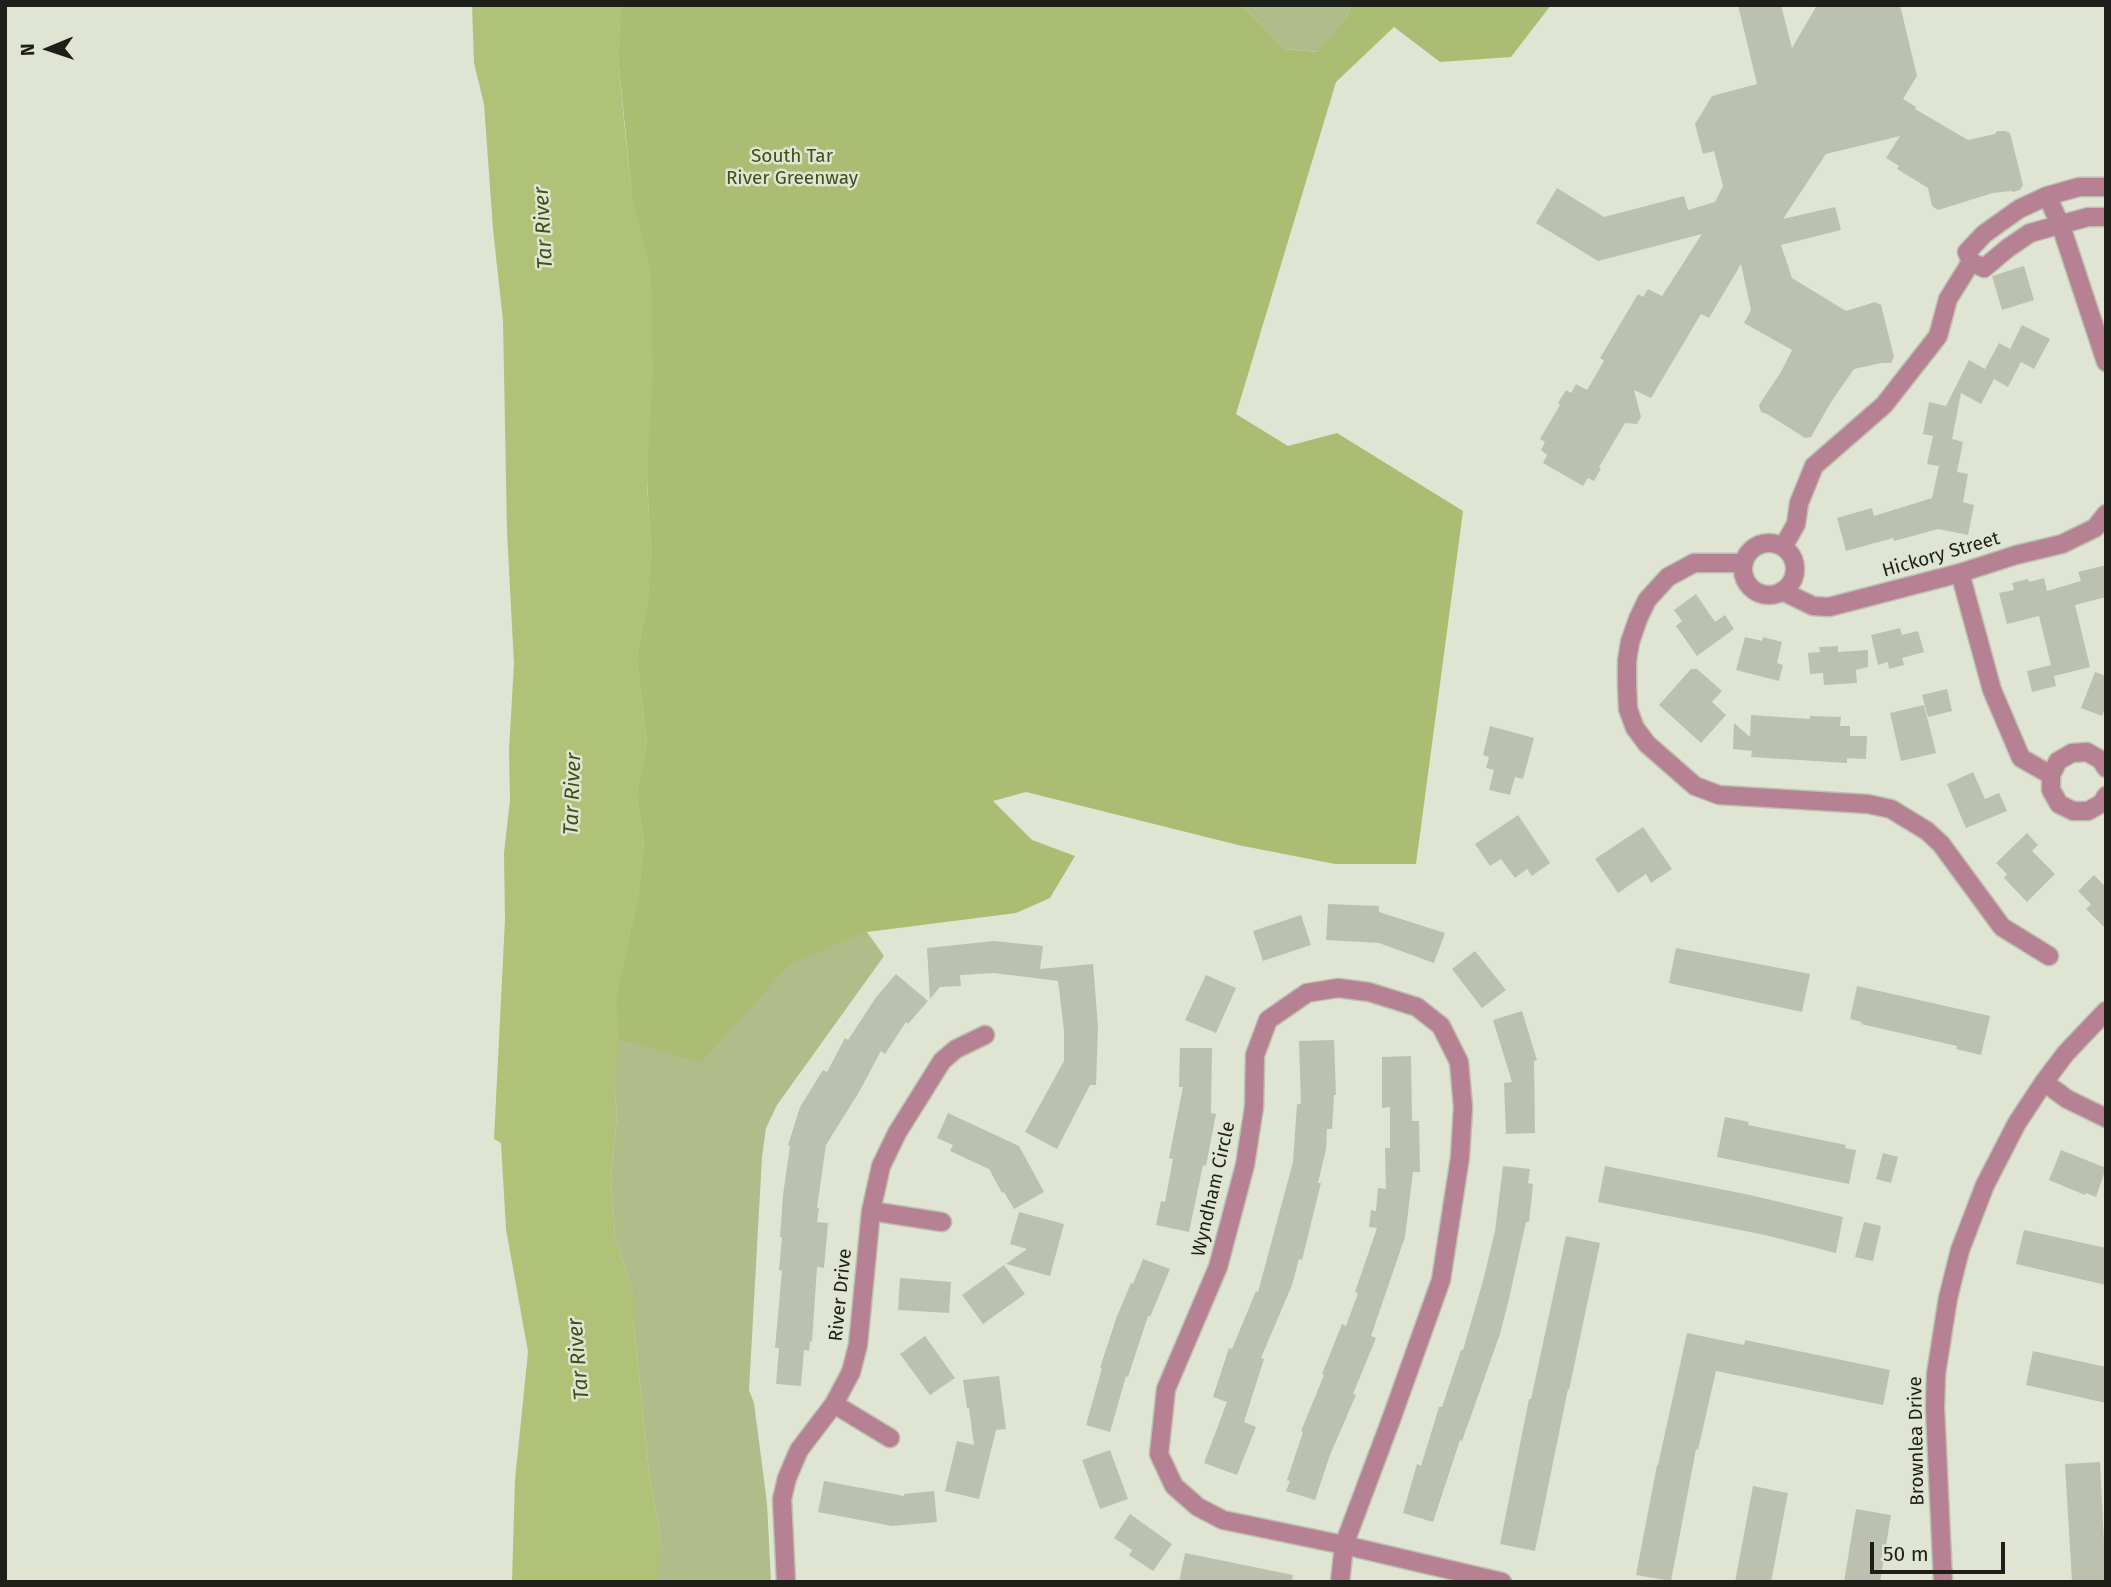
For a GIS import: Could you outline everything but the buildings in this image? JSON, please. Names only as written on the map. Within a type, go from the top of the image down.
[{"type":"street","points":[[2106,187],[2079,187],[2047,196],[2019,209],[1984,234],[1967,252],[1972,262],[1984,268],[2030,233],[2088,217],[2106,217]]},
{"type":"street","points":[[2047,196],[2061,226],[2106,362]]},
{"type":"street","points":[[1783,547],[1796,524],[1799,503],[1814,466],[1884,405],[1938,336],[1948,299],[1972,262]]},
{"type":"street","name":"Hickory Street","points":[[1743,563],[1745,581],[1757,594],[1775,595],[1782,591],[1813,606],[1829,607],[2062,544],[2095,528],[2106,514]]},
{"type":"street","points":[[1782,591],[1790,586],[1795,568],[1792,556],[1783,547],[1771,543],[1759,545],[1749,552],[1743,563],[1694,563],[1668,577],[1647,600],[1630,642],[1627,661],[1628,709],[1635,728],[1647,744],[1695,786],[1719,795],[1868,804],[1891,809],[1927,831],[1941,844],[2002,927],[2049,956]]},
{"type":"street","points":[[1959,573],[1992,690],[2021,758],[2051,775]]},
{"type":"street","points":[[2106,768],[2101,760],[2087,752],[2072,753],[2058,761],[2051,775],[2051,790],[2059,804],[2073,811],[2088,811],[2102,803],[2106,796]]},
{"type":"street","name":"Wyndham Circle","points":[[1344,1545],[1441,1280],[1461,1157],[1463,1107],[1459,1062],[1441,1026],[1417,1007],[1369,992],[1338,988],[1307,993],[1268,1020],[1255,1055],[1254,1107],[1245,1165],[1218,1267],[1166,1389],[1159,1454],[1174,1486],[1198,1507],[1223,1520],[1502,1582]]},
{"type":"street","name":"Brownlea Drive","points":[[1943,1582],[1935,1408],[1941,1339],[1960,1250],[1985,1185],[2017,1123],[2066,1053],[2106,1010]]},
{"type":"street","name":"River Drive","points":[[786,1582],[782,1499],[787,1478],[799,1450],[834,1404],[851,1372],[858,1345],[872,1211],[881,1167],[897,1133],[942,1061],[956,1049],[985,1035]]},
{"type":"street","points":[[2044,1082],[2067,1099],[2106,1118]]},
{"type":"street","points":[[872,1211],[942,1222]]},
{"type":"street","points":[[834,1404],[890,1438]]},
{"type":"street","points":[[1340,1582],[1344,1545]]},
{"type":"shaded area","points":[[621,5],[867,932],[884,956],[777,1105],[766,1128],[762,1157],[749,1390],[754,1403],[767,1503],[771,1582],[657,1582],[660,1534],[650,1481],[633,1295],[615,1235],[611,1179],[617,1115],[614,1085],[616,996],[638,898],[644,843],[637,795],[647,742],[637,658],[648,600],[651,550],[632,195],[618,55]]},
{"type":"shaded area","points":[[1242,5],[1350,5],[1349,13],[1319,52],[1285,49]]},
{"type":"green space","name":"South Tar River Greenway","points":[[621,5],[1242,5],[1285,49],[1318,52],[1349,13],[1350,5],[1551,5],[1511,57],[1440,62],[1394,27],[1336,82],[1236,414],[1288,446],[1337,433],[1463,511],[1416,864],[1335,864],[1238,845],[1026,792],[993,801],[1032,840],[1075,856],[1050,898],[1016,913],[867,932],[790,964],[701,1063],[619,1039],[616,996],[638,898],[644,843],[637,795],[647,742],[637,658],[648,600],[651,550],[632,195],[618,55]]},
{"type":"water","name":"Tar River","points":[[472,5],[621,5],[618,55],[632,195],[651,271],[653,373],[647,483],[651,550],[648,600],[637,658],[647,742],[637,795],[644,843],[638,898],[616,996],[619,1039],[614,1085],[617,1115],[611,1179],[615,1235],[633,1295],[650,1481],[660,1534],[658,1582],[512,1582],[515,1480],[528,1352],[506,1229],[501,1143],[494,1139],[514,664],[507,532],[503,321],[484,104],[474,63]]}]
